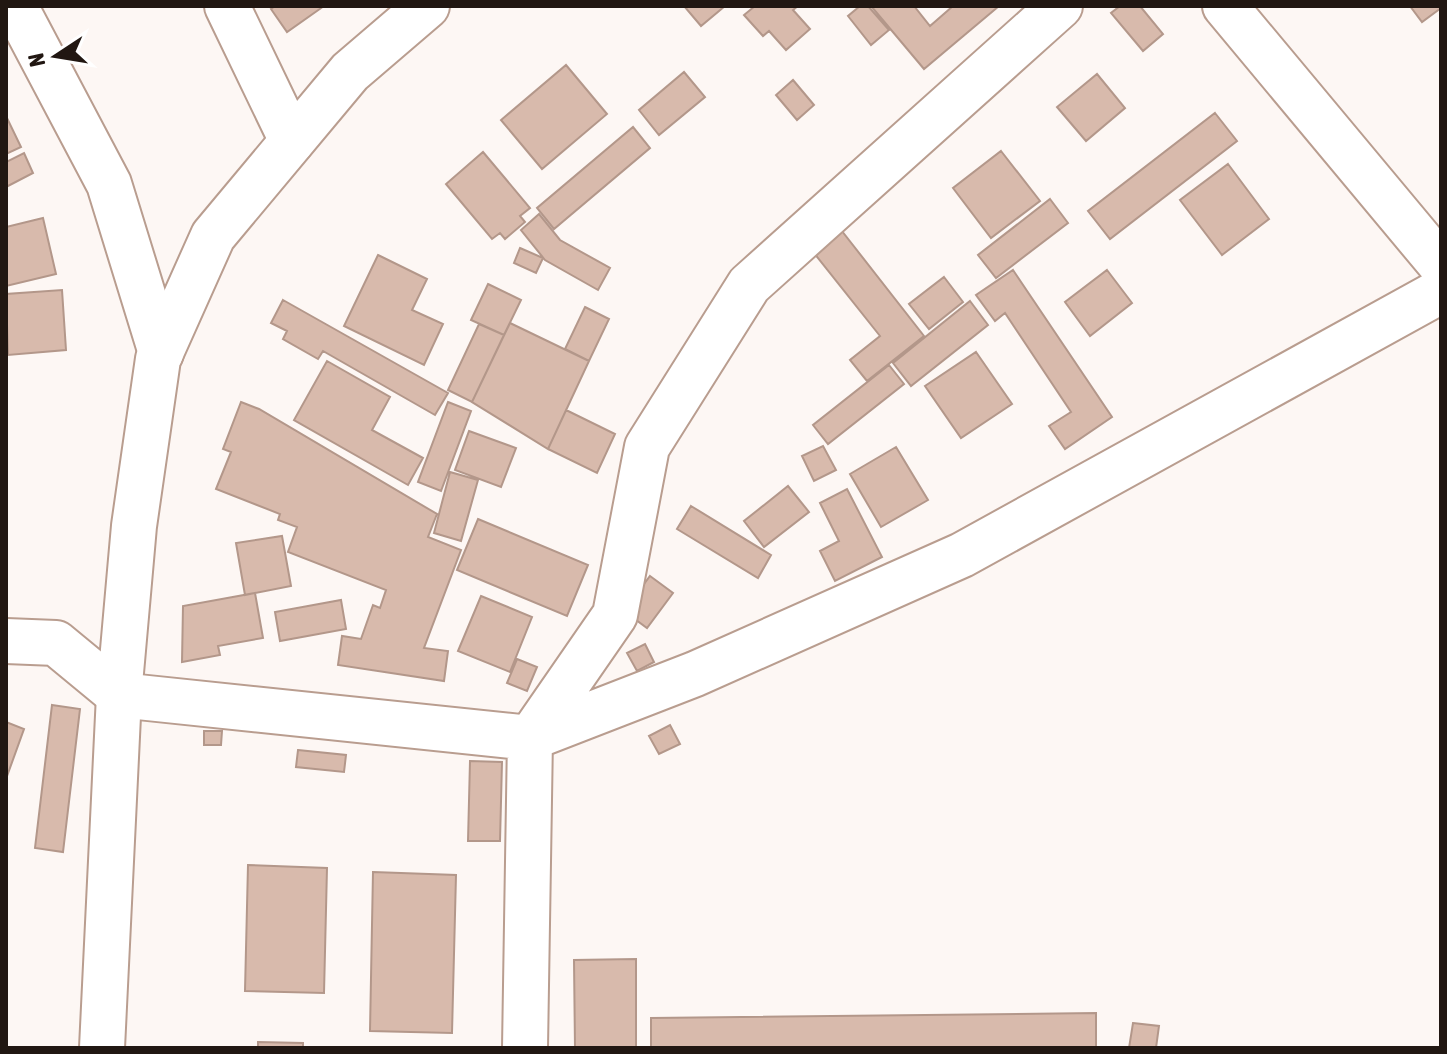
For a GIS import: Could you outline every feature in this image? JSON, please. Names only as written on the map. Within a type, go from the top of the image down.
[{"type":"street","points":[[15,6],[109,184],[161,353]]},
{"type":"street","points":[[227,6],[292,141]]},
{"type":"street","points":[[102,1048],[119,695],[134,526],[161,353],[213,236],[350,72],[427,6]]},
{"type":"street","points":[[525,1048],[530,738],[615,615],[647,447],[749,285],[1060,6]]},
{"type":"street","points":[[1225,6],[1441,265]]},
{"type":"street","points":[[6,641],[56,643],[119,695],[530,738],[695,674],[962,555],[1441,291]]},
{"type":"building","points":[[275,6],[324,6],[287,32],[271,9]]},
{"type":"building","points":[[684,6],[725,6],[701,26]]},
{"type":"building","points":[[755,6],[798,6],[793,10],[810,29],[786,50],[769,31],[763,36],[744,15]]},
{"type":"building","points":[[860,6],[868,6],[889,30],[871,45],[848,16]]},
{"type":"building","points":[[871,6],[914,6],[930,26],[953,6],[999,6],[924,69]]},
{"type":"building","points":[[1120,6],[1140,6],[1163,34],[1143,51],[1111,13]]},
{"type":"building","points":[[1410,6],[1441,6],[1441,8],[1422,22]]},
{"type":"building","points":[[566,65],[607,114],[542,169],[501,120]]},
{"type":"building","points":[[684,72],[705,97],[659,135],[639,110]]},
{"type":"building","points":[[1097,74],[1125,108],[1086,141],[1057,107]]},
{"type":"building","points":[[793,80],[814,105],[797,120],[776,95]]},
{"type":"building","points":[[1215,113],[1237,141],[1110,239],[1088,211]]},
{"type":"building","points":[[6,116],[21,147],[6,154]]},
{"type":"building","points":[[633,127],[650,148],[554,229],[537,208]]},
{"type":"building","points":[[1001,151],[1040,201],[991,238],[953,188]]},
{"type":"building","points":[[483,152],[530,208],[520,216],[525,222],[505,239],[500,233],[492,239],[446,184]]},
{"type":"building","points":[[24,153],[33,173],[6,187],[6,162]]},
{"type":"building","points":[[1228,164],[1269,219],[1222,255],[1180,200]]},
{"type":"building","points":[[1050,199],[1068,223],[996,278],[978,255]]},
{"type":"building","points":[[539,214],[560,240],[610,268],[598,290],[545,260],[521,230]]},
{"type":"building","points":[[43,218],[56,274],[6,286],[6,227]]},
{"type":"building","points":[[838,226],[924,336],[867,381],[850,360],[880,336],[810,248]]},
{"type":"building","points":[[520,248],[543,258],[536,273],[514,263]]},
{"type":"building","points":[[378,255],[427,279],[412,310],[443,324],[424,365],[344,326]]},
{"type":"building","points":[[1013,270],[1112,417],[1065,449],[1049,426],[1071,412],[1005,313],[995,321],[976,295]]},
{"type":"building","points":[[1107,270],[1132,303],[1090,336],[1065,302]]},
{"type":"building","points":[[944,277],[963,302],[929,329],[909,304]]},
{"type":"building","points":[[488,284],[521,300],[504,335],[471,320]]},
{"type":"building","points":[[62,290],[66,350],[8,355],[6,294]]},
{"type":"building","points":[[283,300],[448,393],[435,415],[323,351],[318,359],[283,339],[287,331],[271,323]]},
{"type":"building","points":[[970,301],[988,325],[911,386],[893,363]]},
{"type":"building","points":[[585,307],[609,319],[589,361],[565,349]]},
{"type":"building","points":[[510,323],[589,361],[548,449],[472,402]]},
{"type":"building","points":[[479,324],[504,335],[472,402],[448,390]]},
{"type":"building","points":[[976,352],[1012,404],[961,438],[925,386]]},
{"type":"building","points":[[327,361],[390,397],[372,430],[423,458],[408,485],[294,420]]},
{"type":"building","points":[[889,365],[904,384],[828,444],[813,425]]},
{"type":"building","points":[[241,402],[259,409],[437,514],[428,537],[461,550],[424,648],[448,651],[444,681],[338,665],[342,636],[361,639],[373,605],[380,608],[386,590],[288,552],[297,527],[278,520],[280,514],[216,489],[231,452],[223,449]]},
{"type":"building","points":[[448,402],[471,411],[441,491],[418,482]]},
{"type":"building","points":[[566,410],[615,434],[597,473],[548,449]]},
{"type":"building","points":[[469,431],[516,448],[501,487],[455,470]]},
{"type":"building","points":[[823,446],[836,470],[814,481],[802,456]]},
{"type":"building","points":[[896,447],[928,500],[881,527],[850,474]]},
{"type":"building","points":[[450,472],[478,480],[461,541],[434,533]]},
{"type":"building","points":[[788,486],[809,512],[764,547],[744,521]]},
{"type":"building","points":[[847,489],[882,557],[835,581],[820,551],[839,541],[820,503]]},
{"type":"building","points":[[691,506],[771,555],[758,578],[677,529]]},
{"type":"building","points":[[478,519],[588,565],[567,616],[457,570]]},
{"type":"building","points":[[282,536],[291,586],[245,595],[236,543]]},
{"type":"building","points":[[650,576],[673,593],[647,628],[624,611]]},
{"type":"building","points":[[255,593],[263,638],[218,646],[220,655],[182,662],[183,606]]},
{"type":"building","points":[[481,596],[532,617],[510,672],[458,651]]},
{"type":"building","points":[[341,600],[346,629],[280,641],[275,612]]},
{"type":"building","points":[[645,644],[654,662],[637,671],[627,653]]},
{"type":"building","points":[[517,659],[537,667],[527,691],[507,683]]},
{"type":"building","points":[[52,705],[80,709],[63,852],[35,848]]},
{"type":"building","points":[[6,722],[24,729],[6,779]]},
{"type":"building","points":[[670,725],[680,744],[659,754],[649,736]]},
{"type":"building","points":[[204,731],[222,731],[221,745],[204,745]]},
{"type":"building","points":[[298,750],[346,755],[344,772],[296,767]]},
{"type":"building","points":[[470,761],[502,762],[500,841],[468,841]]},
{"type":"building","points":[[248,865],[327,868],[324,993],[245,991]]},
{"type":"building","points":[[373,872],[456,875],[452,1033],[370,1031]]},
{"type":"building","points":[[636,959],[636,1048],[575,1048],[574,960]]},
{"type":"building","points":[[1096,1013],[1096,1048],[651,1048],[651,1018]]},
{"type":"building","points":[[1133,1023],[1159,1026],[1156,1048],[1129,1048]]},
{"type":"building","points":[[258,1042],[303,1043],[303,1048],[258,1048]]}]
